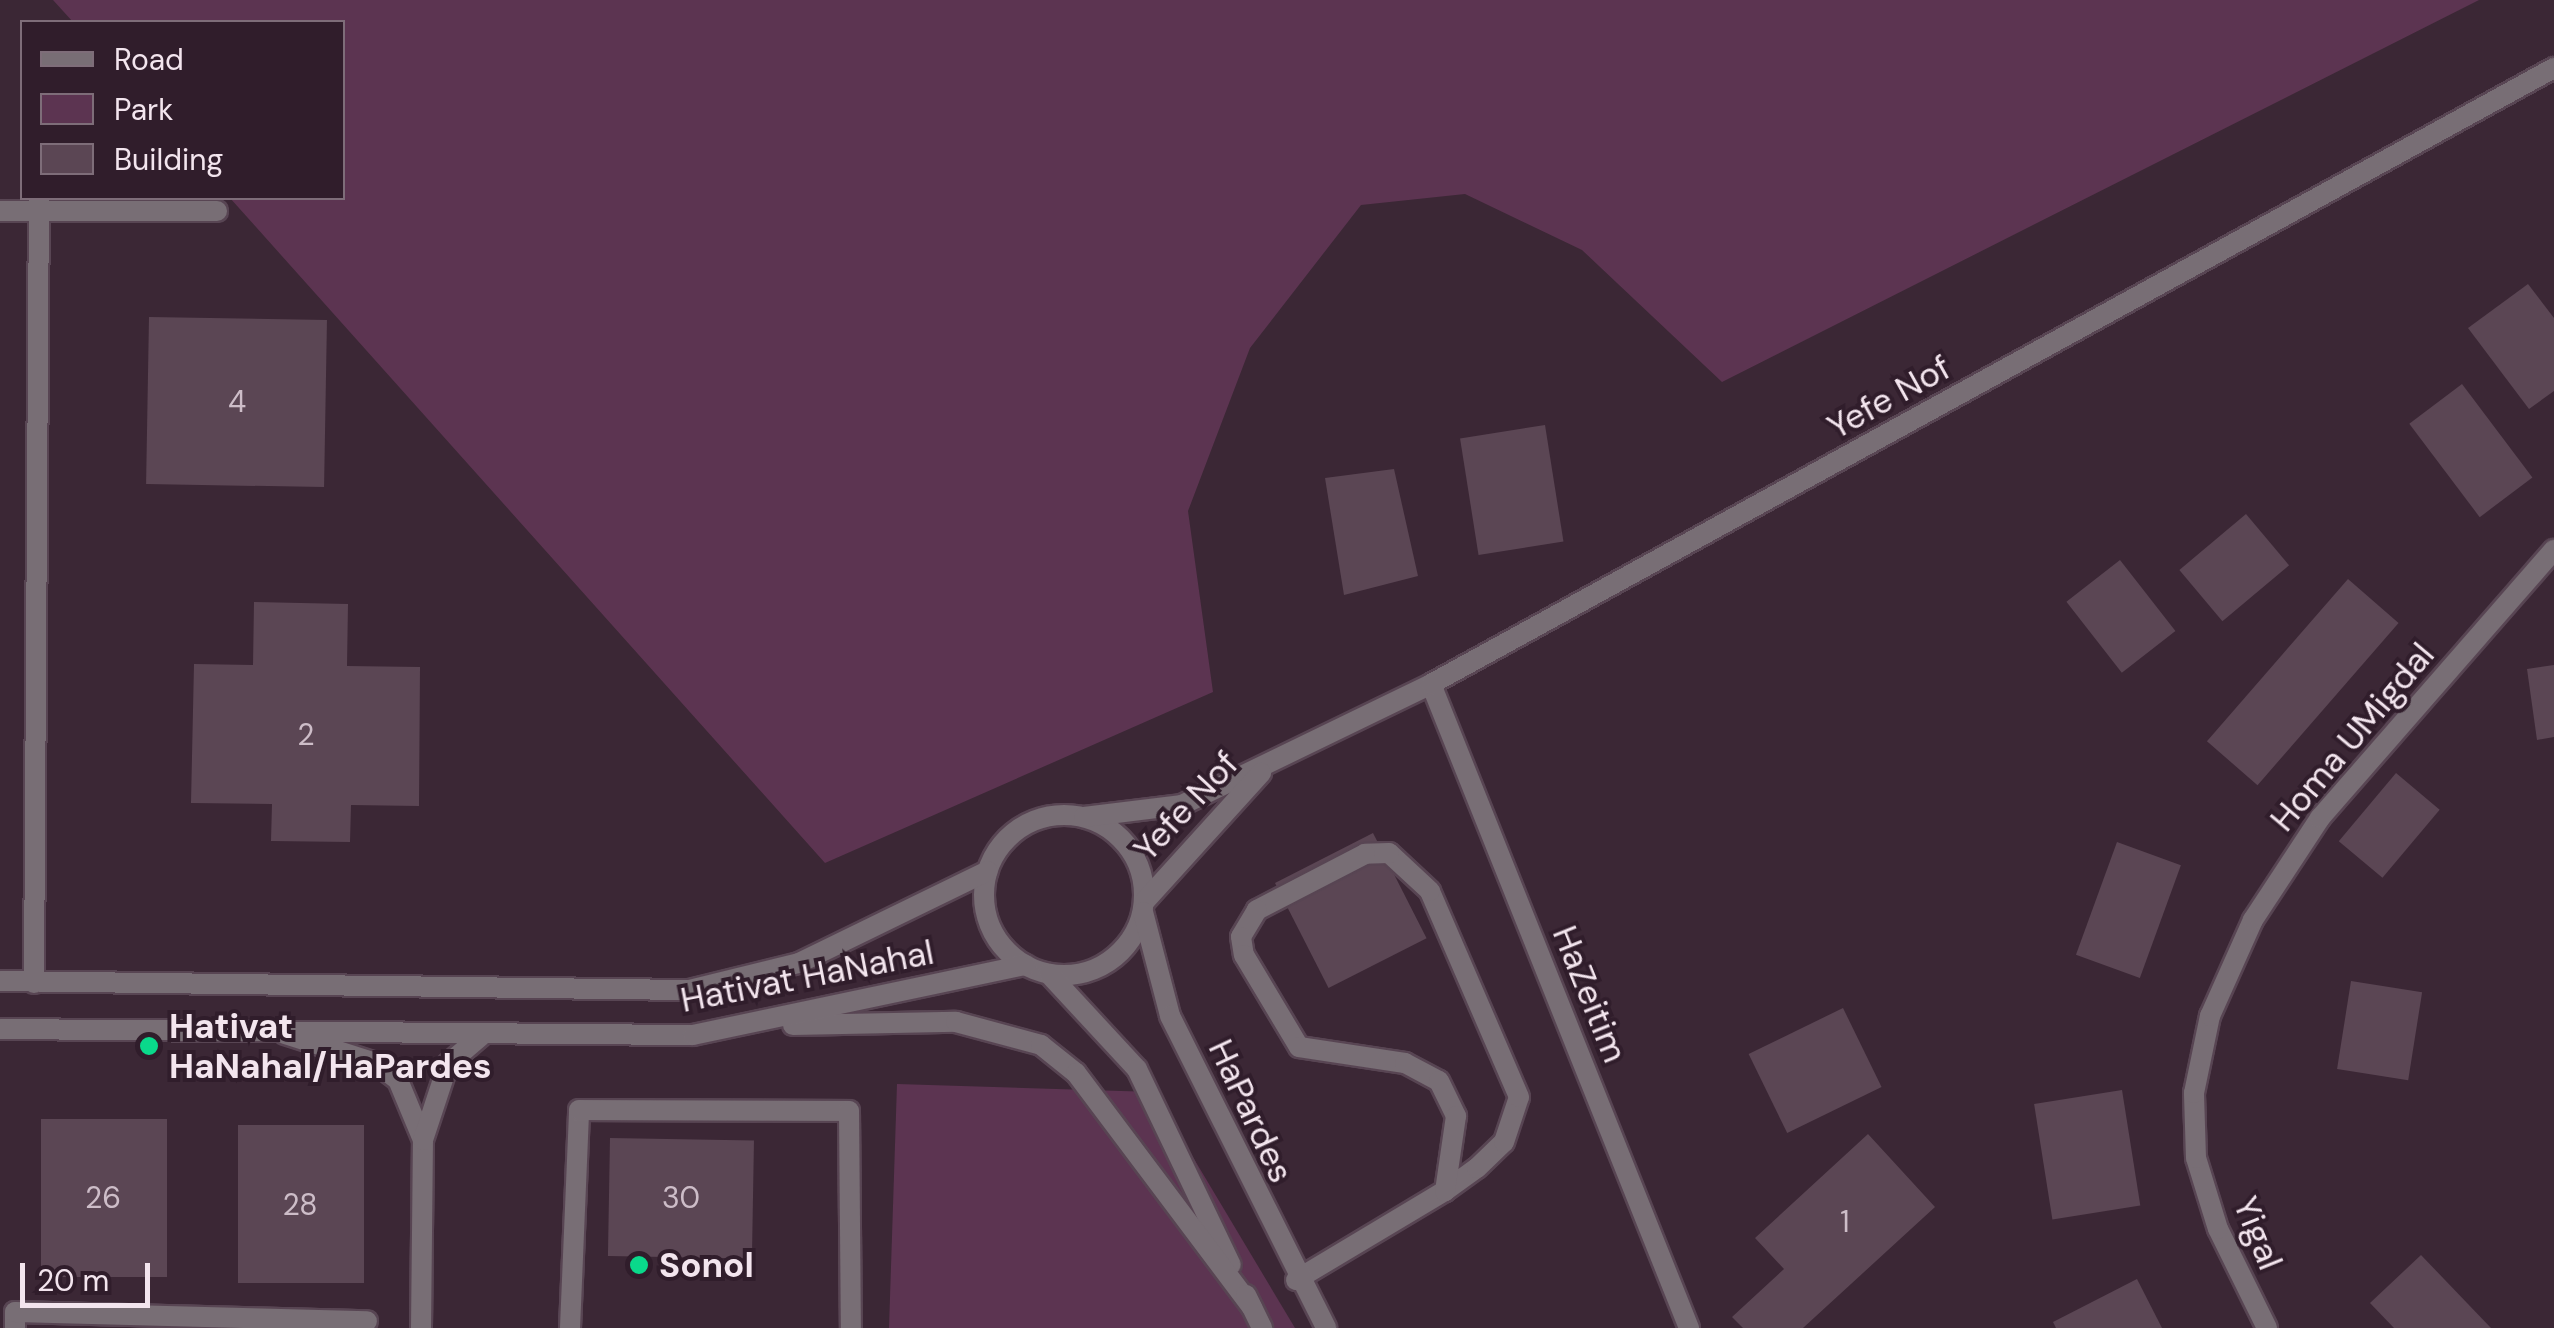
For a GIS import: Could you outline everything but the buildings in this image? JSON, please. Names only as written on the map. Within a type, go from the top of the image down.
[{"type":"street","name":"Yefe Nof","points":[[1084,816],[1182,805],[1431,684],[2554,68]]},
{"type":"street","name":"Yefe Nof","points":[[2528,84],[2554,76]]},
{"type":"street","points":[[0,211],[39,204],[217,212]]},
{"type":"street","points":[[34,983],[39,204]]},
{"type":"street","name":"Homa UMigdal","points":[[2196,1158],[2194,1092],[2210,1016],[2253,920],[2320,818],[2554,550]]},
{"type":"street","name":"HaZeitim","points":[[1431,684],[1689,1328]]},
{"type":"street","name":"Yefe Nof","points":[[1144,906],[1209,820],[1277,758]]},
{"type":"street","points":[[1049,974],[1114,959],[1144,906],[1130,848],[1084,816],[1036,820],[1015,831],[988,871],[990,925],[1026,965],[1049,974],[1136,1068],[1262,1328]]},
{"type":"street","points":[[1296,1280],[1445,1191],[1504,1142],[1518,1097],[1430,891],[1389,853],[1365,854],[1257,910],[1240,937],[1244,955],[1299,1047],[1405,1064],[1439,1081],[1456,1116],[1445,1191]]},
{"type":"street","name":"Hativat HaNahal","points":[[0,981],[689,990],[799,963],[988,871]]},
{"type":"street","name":"HaPardes","points":[[1144,906],[1170,1016],[1296,1280],[1326,1328]]},
{"type":"street","name":"Hativat HaNahal","points":[[0,1029],[481,1036],[756,1026],[1026,965]]},
{"type":"street","points":[[756,1026],[956,1022],[1041,1045],[1076,1073],[1252,1307]]},
{"type":"street","points":[[283,1033],[376,1063],[398,1080],[423,1140]]},
{"type":"street","points":[[421,1328],[423,1140],[448,1064],[481,1036]]},
{"type":"street","points":[[570,1328],[579,1110],[598,1110],[849,1111],[851,1328]]},
{"type":"street","name":"Yigal","points":[[2196,1158],[2218,1229],[2268,1328]]},
{"type":"street","points":[[16,1328],[16,1312],[367,1321]]},
{"type":"green space","points":[[53,0],[2479,0],[1722,382],[1582,250],[1465,194],[1361,205],[1250,348],[1188,511],[1213,692],[825,863],[232,200],[345,200],[345,20],[71,20]]},
{"type":"green space","points":[[897,1084],[1154,1092],[1295,1328],[889,1328]]},
{"type":"place","name":"Hativat HaNahal/HaPardes","points":[[149,1046]]},
{"type":"place","name":"Sonol","points":[[639,1265]]}]
